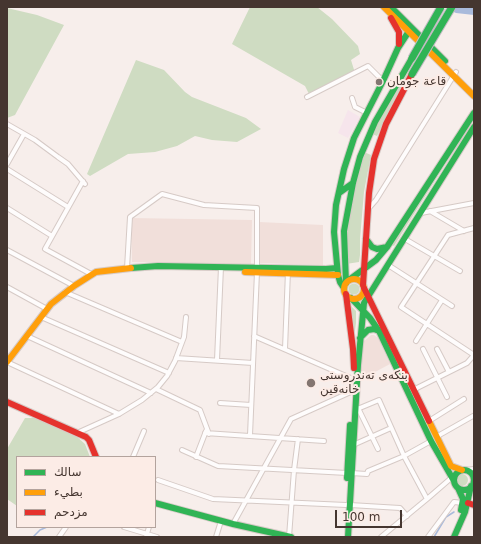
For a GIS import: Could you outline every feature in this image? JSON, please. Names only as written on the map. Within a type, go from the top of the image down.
[{"type":"main road","points":[[384,7],[474,90]]},
{"type":"main road","points":[[384,7],[399,32],[400,39],[398,48]]},
{"type":"main road","points":[[391,7],[410,30]]},
{"type":"main road","points":[[348,537],[353,349],[347,288],[344,232],[353,183],[360,157],[376,122],[441,7]]},
{"type":"main road","points":[[347,288],[354,298],[362,294],[374,159],[386,124],[412,74],[452,7]]},
{"type":"main road","points":[[410,30],[398,48],[351,147],[336,205],[334,232],[337,272],[340,282],[347,288],[375,324],[429,421],[434,439],[458,474]]},
{"type":"main road","points":[[455,73],[474,96]]},
{"type":"main road","points":[[347,288],[357,273],[379,257],[387,247],[474,113]]},
{"type":"main road","points":[[349,473],[357,407],[360,338],[363,310],[368,295],[405,238],[425,211],[474,127]]},
{"type":"main road","points":[[339,193],[353,183]]},
{"type":"main road","points":[[366,239],[372,247],[382,249],[387,247]]},
{"type":"main road","points":[[7,362],[47,309],[65,292],[91,274],[98,271],[146,268],[157,270],[221,269],[337,272]]},
{"type":"main road","points":[[347,288],[356,279],[359,280],[363,286],[434,439],[451,466],[457,469],[458,488],[468,503]]},
{"type":"main road","points":[[360,338],[368,330],[371,329],[379,331]]},
{"type":"main road","points":[[7,402],[86,437],[89,440],[96,456]]},
{"type":"main road","points":[[454,537],[468,503],[473,483],[472,475],[458,474]]},
{"type":"main road","points":[[458,488],[466,489],[473,483]]},
{"type":"main road","points":[[156,503],[288,537]]},
{"type":"main road","points":[[449,537],[458,518],[468,503]]},
{"type":"main road","points":[[344,537],[348,505]]},
{"type":"street","points":[[307,97],[368,66],[383,81]]},
{"type":"street","points":[[369,208],[376,200],[455,73]]},
{"type":"street","points":[[352,98],[355,107],[367,113]]},
{"type":"street","points":[[7,124],[68,164],[84,183],[68,207],[45,249],[91,274]]},
{"type":"street","points":[[7,164],[24,134]]},
{"type":"street","points":[[7,169],[68,207]]},
{"type":"street","points":[[127,268],[130,217],[162,194],[204,205],[256,208],[257,270],[250,435]]},
{"type":"street","points":[[425,211],[474,202]]},
{"type":"street","points":[[7,208],[52,236]]},
{"type":"street","points":[[425,211],[464,231]]},
{"type":"street","points":[[453,234],[458,227]]},
{"type":"street","points":[[411,391],[467,363],[474,355],[401,307],[448,236],[474,228]]},
{"type":"street","points":[[405,238],[460,271]]},
{"type":"street","points":[[7,250],[74,286]]},
{"type":"street","points":[[388,265],[452,306]]},
{"type":"street","points":[[217,360],[221,269]]},
{"type":"street","points":[[285,349],[288,270]]},
{"type":"street","points":[[7,287],[47,309]]},
{"type":"street","points":[[65,292],[182,342]]},
{"type":"street","points":[[416,341],[442,300]]},
{"type":"street","points":[[41,316],[169,373]]},
{"type":"street","points":[[77,433],[119,414],[156,389],[169,373],[176,358],[185,330],[186,317]]},
{"type":"street","points":[[27,336],[151,393]]},
{"type":"street","points":[[254,336],[353,379]]},
{"type":"street","points":[[423,349],[447,397]]},
{"type":"street","points":[[437,349],[449,372]]},
{"type":"street","points":[[176,358],[253,363]]},
{"type":"street","points":[[7,362],[119,414]]},
{"type":"street","points":[[156,389],[200,410],[207,428],[207,433],[196,457]]},
{"type":"street","points":[[233,524],[291,419],[353,391]]},
{"type":"street","points":[[429,421],[464,399]]},
{"type":"street","points":[[378,449],[357,407],[378,400],[404,456],[427,499]]},
{"type":"street","points":[[220,403],[251,405]]},
{"type":"street","points":[[182,450],[218,466],[368,474],[368,471],[404,456],[473,416]]},
{"type":"street","points":[[353,445],[391,428]]},
{"type":"street","points":[[133,456],[144,430]]},
{"type":"street","points":[[207,433],[324,441]]},
{"type":"street","points":[[288,537],[293,503],[294,470],[298,439]]},
{"type":"street","points":[[381,537],[458,474],[474,469]]},
{"type":"street","points":[[158,480],[213,499],[400,508],[407,516]]},
{"type":"street","points":[[428,537],[454,502],[468,503]]},
{"type":"street","points":[[216,537],[221,521]]},
{"type":"street","points":[[60,537],[65,528]]},
{"type":"street","points":[[127,528],[146,535],[157,537]]},
{"type":"shaded area","points":[[348,110],[360,117],[348,138],[338,133]]},
{"type":"shaded area","points":[[131,218],[252,220],[251,264],[132,262]]},
{"type":"shaded area","points":[[259,222],[323,225],[323,265],[259,263]]},
{"type":"shaded area","points":[[371,335],[378,338],[390,364],[360,380],[362,343]]},
{"type":"green space","points":[[250,7],[317,7],[332,19],[358,46],[360,54],[351,60],[355,73],[315,94],[309,94],[305,86],[232,44]]},
{"type":"green space","points":[[7,8],[37,15],[64,25],[15,115],[7,118]]},
{"type":"green space","points":[[424,43],[427,45],[377,136],[372,134]]},
{"type":"green space","points":[[136,60],[164,70],[185,92],[192,97],[246,118],[261,129],[237,142],[212,140],[195,136],[177,146],[155,152],[128,154],[90,176],[87,174]]},
{"type":"green space","points":[[473,118],[394,246],[392,245]]},
{"type":"green space","points":[[364,152],[371,155],[364,192],[359,262],[346,264],[347,226]]},
{"type":"green space","points":[[352,284],[356,284],[358,285],[358,293],[352,294],[349,291],[349,287]]},
{"type":"green space","points":[[348,303],[356,311],[354,337]]},
{"type":"green space","points":[[25,418],[35,418],[75,435],[85,444],[90,456],[16,456],[16,505],[7,499],[7,449]]},
{"type":"green space","points":[[460,474],[464,474],[468,480],[464,486],[460,486],[456,482],[456,478]]},
{"type":"water","points":[[443,7],[474,7],[474,15],[456,13]]},
{"type":"waterway","points":[[434,537],[446,517],[454,512]]},
{"type":"waterway","points":[[33,537],[40,530],[45,528]]},
{"type":"traffic: fast","points":[[391,7],[445,61]]},
{"type":"traffic: fast","points":[[412,58],[441,7]]},
{"type":"traffic: fast","points":[[412,74],[452,7]]},
{"type":"traffic: fast","points":[[344,288],[338,275],[334,232],[336,205],[344,169],[354,138],[398,48],[411,28]]},
{"type":"traffic: fast","points":[[346,283],[344,231],[353,183],[360,157],[375,122],[412,58]]},
{"type":"traffic: fast","points":[[349,280],[376,260],[387,247],[474,113]]},
{"type":"traffic: fast","points":[[348,537],[358,365],[364,303],[474,127]]},
{"type":"traffic: fast","points":[[339,193],[353,183]]},
{"type":"traffic: fast","points":[[366,239],[372,247],[377,249],[387,247]]},
{"type":"traffic: fast","points":[[131,268],[158,266],[337,268]]},
{"type":"traffic: fast","points":[[351,298],[370,318],[379,331],[431,441],[454,481]]},
{"type":"traffic: fast","points":[[360,338],[368,330],[374,329],[379,331]]},
{"type":"traffic: fast","points":[[347,478],[350,425]]},
{"type":"traffic: fast","points":[[464,470],[471,473],[474,480],[471,487],[464,490],[457,487],[454,480],[457,473],[464,470]]},
{"type":"traffic: fast","points":[[454,537],[465,512],[471,486]]},
{"type":"traffic: fast","points":[[458,488],[463,499],[461,510]]},
{"type":"traffic: fast","points":[[156,503],[233,524],[291,537]]},
{"type":"traffic: slow","points":[[384,7],[474,96]]},
{"type":"traffic: slow","points":[[7,362],[51,304],[74,286],[96,272],[131,268]]},
{"type":"traffic: slow","points":[[245,272],[338,275]]},
{"type":"traffic: slow","points":[[354,279],[361,282],[364,289],[361,296],[354,299],[347,296],[344,289],[347,282],[354,279]]},
{"type":"traffic: slow","points":[[429,421],[451,466],[462,470]]},
{"type":"traffic: jam","points":[[391,18],[399,32],[399,44]]},
{"type":"traffic: jam","points":[[363,285],[369,193],[374,159],[386,124],[412,74]]},
{"type":"traffic: jam","points":[[364,288],[429,421]]},
{"type":"traffic: jam","points":[[346,294],[354,368]]},
{"type":"traffic: jam","points":[[7,402],[86,437],[89,440],[96,456]]},
{"type":"traffic: jam","points":[[468,503],[474,505]]},
{"type":"place","name":"قاعة جومان","points":[[379,82]]},
{"type":"place","name":"بنکەی تەندروستی خانەقین","points":[[311,383]]}]
